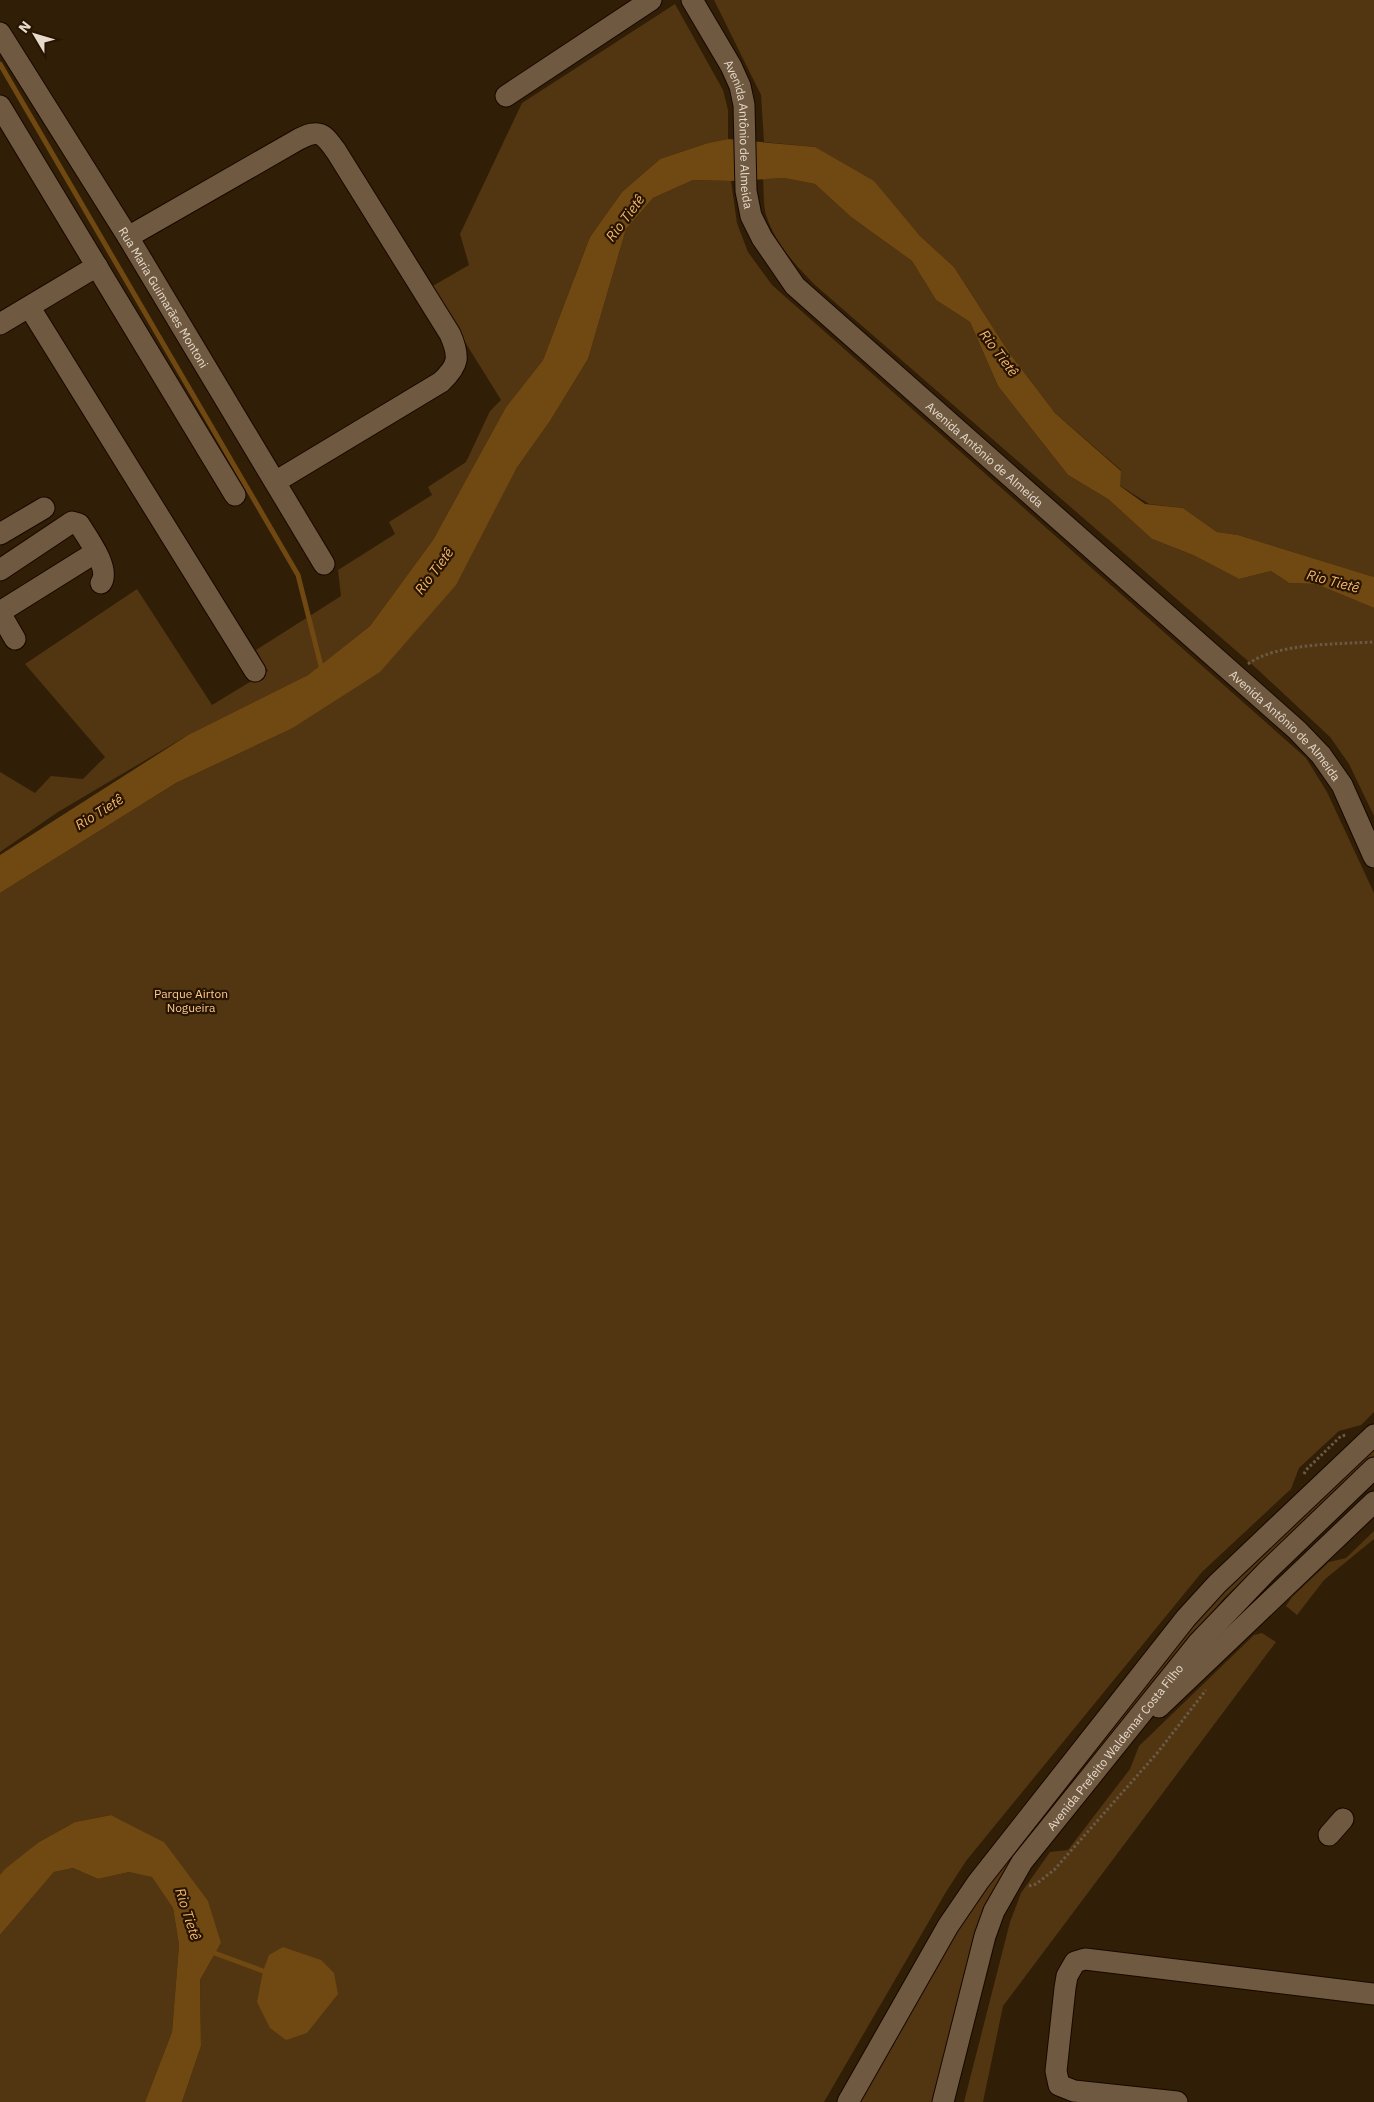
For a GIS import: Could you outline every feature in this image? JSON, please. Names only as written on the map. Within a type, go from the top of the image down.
[{"type":"street","points":[[506,96],[651,0]]},
{"type":"street","name":"Avenida Antônio de Almeida","points":[[692,0],[732,66],[740,86],[744,105],[746,191],[751,216],[762,238],[796,286],[1235,673],[1321,755],[1342,785],[1374,857]]},
{"type":"street","name":"Rua Maria Guimarães Montoni","points":[[0,33],[128,237],[324,564]]},
{"type":"street","points":[[0,106],[235,495]]},
{"type":"street","points":[[128,237],[298,139],[312,132],[322,134],[336,151],[450,334],[456,347],[456,360],[454,369],[441,382],[275,482]]},
{"type":"street","points":[[0,324],[30,308],[97,266]]},
{"type":"street","points":[[30,308],[255,671]]},
{"type":"street","points":[[0,534],[44,508]]},
{"type":"street","points":[[0,570],[72,522],[79,524],[96,552],[104,572],[101,583]]},
{"type":"street","points":[[15,639],[0,612],[96,552]]},
{"type":"street","points":[[848,2102],[948,1926],[978,1882],[1186,1618],[1223,1578],[1374,1435]]},
{"type":"street","name":"Avenida Prefeito Waldemar Costa Filho","points":[[944,2102],[994,1911],[1022,1862],[1198,1643],[1267,1571],[1374,1468]]},
{"type":"street","points":[[1109,1752],[1261,1612],[1374,1502]]},
{"type":"street","points":[[1177,2102],[1074,2091],[1059,2085],[1056,2071],[1065,1988],[1067,1976],[1075,1962],[1085,1959],[1374,1994]]},
{"type":"path","points":[[1235,673],[1260,656],[1280,650],[1374,642]]},
{"type":"path","points":[[1021,1889],[1036,1884],[1054,1870],[1158,1752],[1211,1684]]},
{"type":"green space","points":[[714,0],[1374,0],[1374,577],[1238,535],[1217,532],[1183,508],[1149,504],[1119,485],[1121,470],[1055,413],[1010,354],[954,267],[815,147],[764,142],[761,95]]},
{"type":"green space","points":[[675,4],[723,90],[728,110],[728,139],[708,143],[660,159],[622,192],[590,237],[543,360],[506,407],[433,540],[370,626],[308,675],[188,735],[58,812],[0,852],[0,772],[35,793],[51,776],[83,779],[105,757],[25,664],[137,589],[212,705],[268,671],[256,650],[341,596],[338,570],[395,534],[389,522],[432,495],[428,487],[466,462],[490,411],[501,400],[431,287],[469,265],[460,234],[522,103]]},
{"type":"green space","points":[[784,178],[815,184],[851,217],[912,261],[936,300],[970,322],[998,386],[1068,475],[1108,499],[1152,539],[1193,555],[1239,579],[1271,571],[1289,583],[1316,584],[1374,608],[1374,816],[1349,764],[1330,737],[1256,668],[800,270],[780,244],[765,211],[763,179]]},
{"type":"green space","name":"Parque Airton Nogueira","points":[[693,180],[731,181],[737,223],[748,252],[772,285],[1306,758],[1327,792],[1374,893],[1374,1412],[1361,1425],[1339,1431],[1299,1468],[1291,1489],[1202,1572],[966,1861],[824,2102],[182,2102],[201,2046],[200,1980],[221,1943],[164,1842],[111,1815],[75,1822],[39,1842],[0,1875],[0,893],[176,783],[291,729],[516,469],[550,421],[588,359],[626,229],[653,198]]},
{"type":"green space","points":[[1374,1446],[1374,1456],[1224,1598],[1029,1837],[936,2102],[857,2102],[972,1903],[1220,1592]]},
{"type":"green space","points":[[1374,1531],[1374,1539],[1324,1580],[1297,1615],[1286,1606],[1292,1597],[1329,1562],[1346,1558]]},
{"type":"green space","points":[[1262,1633],[1276,1642],[1003,2006],[983,2102],[964,2102],[1010,1922],[1021,1893],[1050,1852],[1068,1850],[1130,1769],[1139,1746],[1254,1635]]},
{"type":"green space","points":[[73,1868],[98,1879],[129,1872],[152,1876],[173,1908],[179,1945],[172,2032],[145,2102],[0,2102],[0,1935],[54,1872]]},
{"type":"water","name":"Rio Tietê","points":[[728,139],[815,147],[874,181],[919,235],[954,267],[1010,354],[1055,413],[1121,471],[1120,486],[1145,504],[1183,508],[1217,532],[1238,535],[1374,577],[1374,608],[1316,584],[1289,583],[1271,571],[1239,579],[1193,555],[1152,539],[1108,499],[1068,475],[998,386],[970,322],[936,300],[912,261],[851,217],[815,184],[784,178],[731,181],[693,180],[653,198],[626,229],[588,359],[550,421],[516,469],[456,585],[380,672],[291,729],[176,783],[0,893],[0,855],[188,735],[308,675],[370,626],[433,540],[506,407],[543,360],[590,237],[622,192],[660,159],[708,143]]},
{"type":"water","name":"Rio Tietê","points":[[111,1815],[164,1842],[208,1901],[221,1943],[200,1980],[201,2046],[182,2102],[145,2102],[172,2032],[179,1945],[173,1908],[152,1877],[129,1872],[98,1879],[73,1868],[54,1872],[0,1935],[0,1875],[5,1869],[39,1842],[75,1822]]},
{"type":"water","points":[[283,1947],[321,1960],[334,1973],[338,1994],[307,2033],[286,2040],[270,2028],[257,2002],[263,1971],[269,1955]]},
{"type":"waterway","points":[[0,64],[298,575],[322,670]]},
{"type":"waterway","points":[[209,1951],[263,1971]]}]
